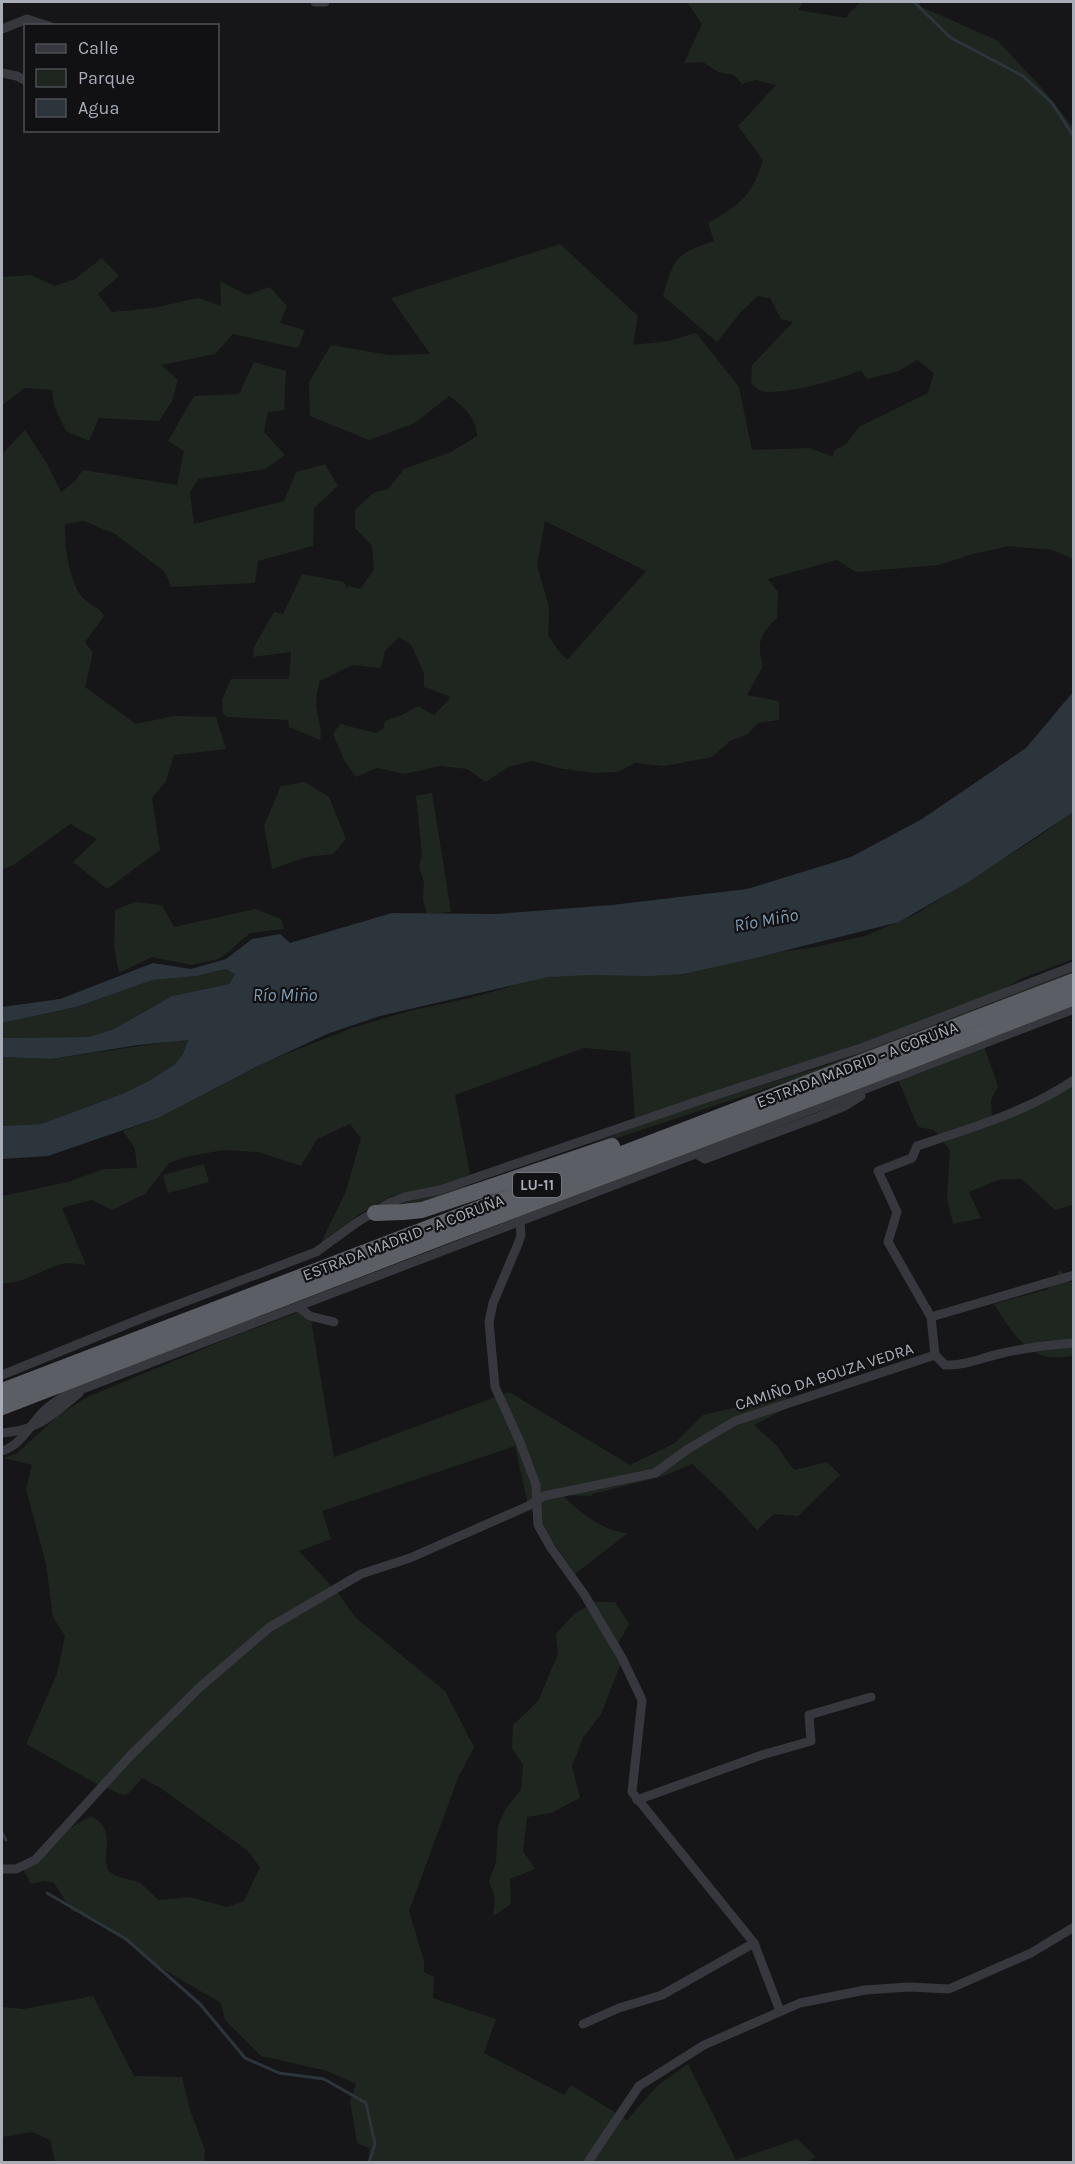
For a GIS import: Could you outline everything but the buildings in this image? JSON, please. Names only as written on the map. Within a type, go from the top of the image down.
[{"type":"highway","name":"ESTRADA MADRID - A CORUÑA","points":[[2,1391],[1074,981]]},
{"type":"highway","name":"ESTRADA MADRID - A CORUÑA","points":[[2,1407],[411,1249],[902,1064],[1074,996]]},
{"type":"highway","points":[[375,1213],[422,1210],[785,1091]]},
{"type":"street","points":[[315,2],[326,2]]},
{"type":"street","points":[[2,30],[27,19],[43,24]]},
{"type":"street","points":[[2,73],[24,80]]},
{"type":"street","points":[[2,1375],[316,1252],[389,1203],[498,1172],[695,1102],[835,1057],[1074,966]]},
{"type":"street","points":[[2,1451],[21,1440],[41,1413],[52,1402],[64,1396],[1074,1009]]},
{"type":"street","name":"CAMIÑO DA BOUZA VEDRA","points":[[2,1869],[16,1869],[35,1860],[130,1756],[199,1688],[270,1627],[361,1574],[410,1558],[543,1497],[655,1473],[688,1449],[735,1421],[935,1355],[931,1333],[932,1317],[888,1242],[897,1212],[878,1171],[912,1158],[917,1146],[1033,1104],[1074,1080]]},
{"type":"street","points":[[520,1221],[521,1234],[518,1244],[493,1303],[489,1322],[490,1343],[495,1388],[520,1442],[536,1485],[538,1525],[551,1548],[584,1594],[622,1658],[642,1700],[632,1792],[754,1943],[780,2012]]},
{"type":"street","points":[[932,1317],[1074,1275]]},
{"type":"street","points":[[298,1307],[310,1316],[334,1322]]},
{"type":"street","points":[[935,1355],[945,1365],[958,1366],[989,1356],[1031,1347],[1074,1343]]},
{"type":"street","points":[[2,1433],[29,1429]]},
{"type":"street","points":[[637,1800],[773,1751],[811,1741],[809,1715],[871,1697]]},
{"type":"street","points":[[588,2163],[639,2086],[704,2045],[800,2003],[865,1990],[909,1987],[949,1989],[1031,1953],[1074,1927]]},
{"type":"street","points":[[583,2024],[619,2008],[662,1995],[754,1943]]},
{"type":"green space","points":[[687,2],[803,2],[798,10],[846,18],[861,2],[919,2],[920,6],[998,41],[1040,86],[1073,127],[1073,559],[1053,550],[1009,546],[939,565],[856,572],[837,560],[768,579],[778,592],[777,618],[761,639],[760,651],[763,666],[747,695],[779,701],[779,720],[758,723],[748,734],[730,741],[712,757],[664,766],[635,763],[618,772],[597,773],[563,769],[532,761],[508,767],[486,782],[467,769],[441,766],[405,774],[377,768],[356,777],[344,760],[333,734],[340,724],[376,733],[383,729],[385,721],[418,706],[434,715],[451,697],[424,687],[424,673],[411,645],[399,637],[385,651],[381,668],[353,665],[320,681],[316,704],[321,729],[320,740],[289,727],[288,720],[227,717],[223,714],[222,700],[231,679],[289,679],[291,652],[253,657],[254,647],[274,612],[283,614],[302,574],[344,582],[347,588],[349,586],[360,589],[374,570],[372,546],[355,528],[355,510],[373,493],[388,489],[404,469],[451,452],[477,436],[472,418],[449,396],[415,423],[369,440],[310,416],[309,382],[331,345],[389,355],[430,354],[391,298],[560,244],[638,316],[633,345],[668,341],[696,333],[739,387],[752,450],[810,448],[833,457],[834,451],[847,443],[859,427],[928,393],[934,373],[917,360],[899,371],[867,379],[861,370],[827,382],[797,389],[771,392],[761,390],[751,383],[752,365],[793,322],[781,319],[770,298],[758,296],[741,312],[717,342],[663,296],[670,273],[678,259],[691,250],[714,241],[708,223],[737,205],[754,182],[763,160],[738,126],[776,85],[755,80],[742,84],[734,75],[718,72],[703,62],[684,63],[702,24]],"holes":[[[545,521],[646,571],[567,660],[548,635],[549,607],[537,565]]]},
{"type":"green space","points":[[102,258],[119,276],[98,294],[112,312],[153,308],[198,298],[221,306],[220,281],[247,295],[270,287],[287,306],[280,323],[305,330],[298,348],[233,334],[215,354],[161,365],[178,380],[172,401],[159,421],[99,418],[89,441],[66,431],[54,406],[52,390],[25,388],[2,405],[2,277],[31,275],[55,286],[75,279]]},
{"type":"green space","points":[[254,362],[286,371],[284,410],[268,412],[264,432],[285,455],[266,469],[198,479],[190,493],[194,524],[284,501],[296,472],[325,464],[338,486],[314,508],[313,546],[258,561],[255,583],[171,587],[165,572],[115,534],[84,521],[65,524],[65,541],[74,583],[83,598],[104,616],[85,642],[93,653],[85,687],[136,724],[174,716],[216,717],[226,749],[174,755],[166,781],[152,798],[160,850],[107,889],[73,862],[97,839],[70,824],[15,864],[2,870],[2,454],[25,430],[46,462],[61,492],[74,482],[83,470],[177,485],[184,451],[168,441],[194,396],[239,394]]},
{"type":"green space","points":[[305,782],[329,797],[346,839],[333,854],[307,857],[272,869],[264,826],[281,786]]},
{"type":"green space","points":[[432,793],[451,912],[427,914],[423,899],[424,883],[419,866],[422,855],[416,796]]},
{"type":"green space","points":[[1073,807],[1073,959],[1020,979],[1001,991],[822,1060],[681,1102],[635,1120],[630,1052],[584,1048],[455,1095],[470,1174],[449,1184],[391,1196],[358,1215],[321,1243],[346,1191],[361,1138],[350,1124],[317,1139],[301,1166],[258,1152],[223,1150],[186,1157],[169,1163],[145,1194],[112,1210],[92,1200],[62,1208],[86,1265],[62,1264],[17,1282],[2,1283],[2,1196],[68,1182],[104,1169],[137,1168],[135,1149],[123,1131],[153,1120],[268,1061],[355,1027],[409,1011],[474,997],[549,975],[641,968],[810,948],[865,936],[916,914],[1038,837],[1056,824]]},
{"type":"green space","points":[[135,902],[162,905],[174,927],[255,909],[281,919],[284,929],[250,933],[218,959],[191,965],[152,957],[119,973],[114,946],[115,910]]},
{"type":"green space","points":[[227,969],[235,974],[229,984],[172,996],[114,1029],[89,1037],[2,1038],[2,1023],[76,1007],[153,980],[197,976]]},
{"type":"green space","points":[[1073,970],[1073,973],[819,1071],[426,1204],[395,1208],[401,1203],[481,1182],[662,1117],[830,1064]]},
{"type":"green space","points":[[188,1039],[183,1054],[174,1065],[122,1094],[41,1124],[2,1126],[2,1057],[51,1059]]},
{"type":"green space","points":[[984,1046],[998,1086],[991,1100],[992,1123],[1073,1082],[1073,1205],[1055,1210],[1022,1179],[1001,1179],[969,1192],[981,1218],[953,1224],[947,1198],[950,1150],[934,1130],[918,1127],[898,1079]]},
{"type":"green space","points":[[204,1164],[209,1182],[168,1193],[163,1175]]},
{"type":"green space","points":[[1060,1269],[1069,1282],[1073,1282],[1073,1356],[1049,1357],[1040,1355],[1024,1344],[994,1304],[1048,1289]]},
{"type":"green space","points":[[309,1308],[334,1457],[509,1392],[630,1465],[675,1443],[703,1415],[786,1396],[789,1407],[754,1425],[776,1445],[794,1470],[827,1462],[840,1475],[798,1516],[774,1514],[757,1530],[692,1464],[664,1476],[592,1494],[593,1496],[563,1495],[592,1520],[610,1529],[628,1533],[575,1574],[528,1505],[515,1446],[322,1511],[331,1539],[299,1551],[338,1593],[356,1618],[445,1691],[474,1747],[458,1778],[409,1911],[424,1961],[424,1972],[434,1977],[433,1998],[496,2019],[484,2053],[564,2095],[571,2085],[627,2120],[658,2085],[688,2064],[736,2160],[797,2139],[816,2157],[807,2162],[369,2162],[369,2148],[357,2143],[350,2101],[356,2084],[327,2071],[261,2056],[225,2020],[221,2003],[146,1957],[102,1923],[72,1911],[54,1883],[44,1881],[31,1884],[23,1869],[56,1836],[91,1816],[99,1821],[106,1833],[106,1860],[109,1871],[140,1883],[158,1900],[190,1897],[227,1907],[244,1901],[260,1867],[247,1850],[159,1787],[142,1778],[129,1793],[123,1795],[95,1783],[26,1744],[57,1674],[65,1636],[53,1617],[46,1564],[26,1489],[32,1465],[4,1458],[17,1453],[58,1416],[87,1397],[229,1338]]},
{"type":"green space","points":[[595,1602],[615,1602],[629,1624],[619,1642],[622,1661],[601,1714],[583,1738],[572,1766],[580,1798],[551,1813],[527,1817],[523,1851],[535,1869],[510,1879],[511,1904],[493,1916],[495,1898],[489,1881],[496,1862],[498,1826],[506,1808],[521,1790],[523,1765],[512,1748],[513,1725],[538,1701],[558,1654],[556,1634],[575,1613]]},
{"type":"green space","points":[[93,1996],[134,2076],[182,2077],[190,2110],[205,2150],[204,2162],[55,2162],[50,2140],[32,2132],[2,2137],[2,2007],[23,2009]]},
{"type":"water","name":"Río Miño","points":[[1073,692],[1073,812],[970,881],[899,922],[683,974],[548,977],[380,1016],[327,1034],[260,1065],[158,1118],[48,1156],[2,1159],[2,1126],[41,1124],[122,1094],[174,1065],[183,1054],[188,1040],[138,1045],[51,1059],[2,1057],[2,1038],[89,1037],[114,1029],[172,996],[229,984],[235,974],[226,969],[197,976],[153,980],[76,1007],[2,1023],[2,1007],[60,999],[153,963],[191,969],[226,959],[252,939],[280,934],[290,943],[392,913],[496,914],[612,905],[747,889],[851,857],[922,819],[1026,748]]},
{"type":"waterway","points":[[914,2],[951,38],[1023,76],[1052,103],[1074,137]]},
{"type":"waterway","points":[[2,1833],[6,1840]]},
{"type":"waterway","points":[[47,1893],[126,1939],[200,2004],[245,2058],[279,2073],[324,2079],[366,2103],[375,2144],[369,2162]]}]
